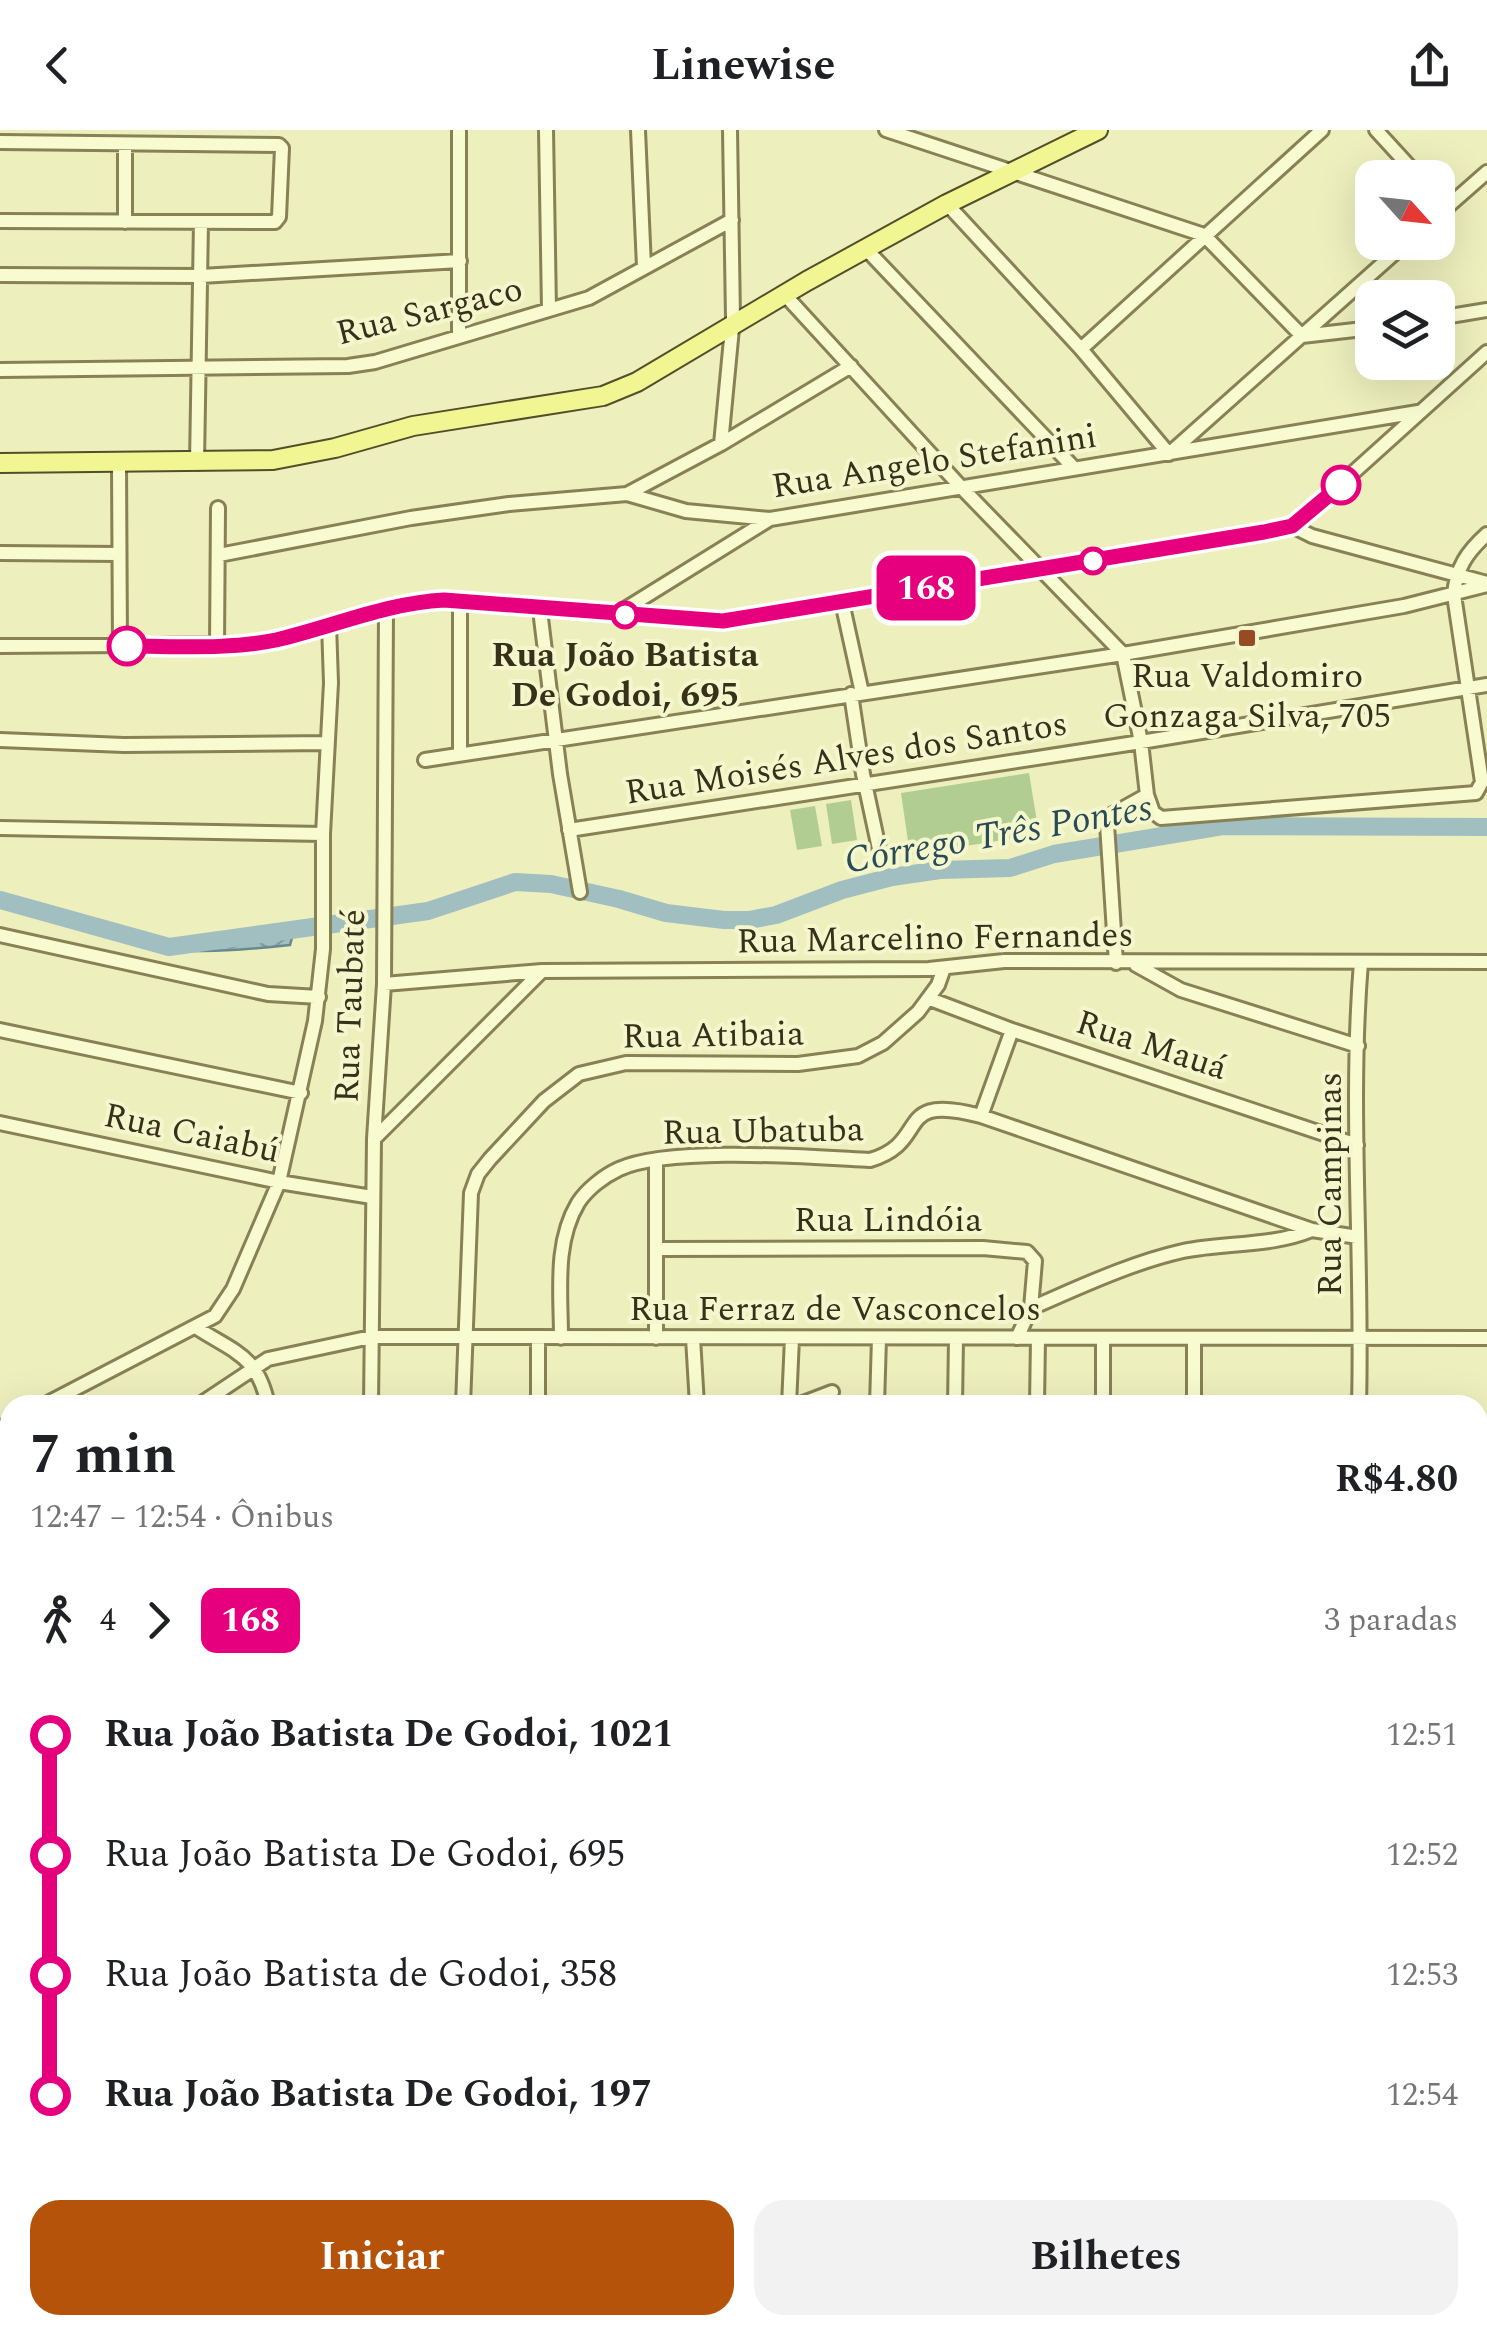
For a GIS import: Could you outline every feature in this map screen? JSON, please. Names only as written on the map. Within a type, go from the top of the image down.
[{"type":"main road","points":[[0,463],[273,460],[307,455],[413,426],[602,396],[637,382],[947,204],[1098,130]]},
{"type":"street","points":[[458,130],[459,334]]},
{"type":"street","points":[[546,130],[549,310]]},
{"type":"street","points":[[638,130],[644,267]]},
{"type":"street","points":[[721,444],[732,326],[730,130]]},
{"type":"street","points":[[886,130],[1017,170],[1204,235],[1302,336]]},
{"type":"street","points":[[1081,349],[1322,130]]},
{"type":"street","points":[[1376,130],[1404,160]]},
{"type":"street","points":[[0,142],[282,148],[279,217],[275,222],[0,221]]},
{"type":"street","points":[[124,222],[125,145]]},
{"type":"street","points":[[1455,196],[1487,172]]},
{"type":"street","points":[[947,204],[1081,349],[1169,454],[1387,260]]},
{"type":"street","name":"Rua Sargaco","points":[[0,370],[348,366],[412,352],[459,334],[589,298],[732,220]]},
{"type":"street","points":[[197,463],[201,222]]},
{"type":"street","points":[[866,249],[1072,467]]},
{"type":"street","points":[[0,275],[201,276],[460,261]]},
{"type":"street","points":[[784,295],[960,486],[1123,654],[1147,795],[1153,812],[1161,818],[1469,796],[1480,789],[1454,595],[1456,574],[1487,534]]},
{"type":"street","points":[[1455,315],[1487,310]]},
{"type":"street","points":[[1302,336],[1355,330]]},
{"type":"street","points":[[0,646],[217,646],[272,640],[415,602],[723,621],[1292,526],[1487,352]]},
{"type":"street","points":[[627,494],[721,444],[851,366]]},
{"type":"street","name":"Rua Angelo Stefanini","points":[[220,555],[411,518],[509,504],[627,494],[686,511],[770,519],[1421,411]]},
{"type":"street","points":[[119,464],[120,646]]},
{"type":"street","points":[[217,646],[218,508]]},
{"type":"street","points":[[617,614],[770,519]]},
{"type":"street","points":[[1292,526],[1312,536],[1487,584]]},
{"type":"street","points":[[0,553],[119,554]]},
{"type":"street","points":[[426,760],[1123,654],[1454,595],[1487,584]]},
{"type":"street","points":[[460,602],[460,754]]},
{"type":"street","points":[[842,602],[865,785],[881,858]]},
{"type":"street","name":"Rua Taubaté","points":[[371,1395],[372,1197],[384,984],[386,610]]},
{"type":"street","points":[[540,610],[580,892]]},
{"type":"street","points":[[64,1395],[216,1316],[279,1182],[319,997],[331,683],[328,624]]},
{"type":"street","name":"Rua Moisés Alves dos Santos","points":[[569,830],[1487,685]]},
{"type":"street","points":[[0,740],[124,745],[327,744]]},
{"type":"street","points":[[1116,963],[1107,824],[1117,811],[1147,795]]},
{"type":"street","points":[[0,828],[323,834]]},
{"type":"street","points":[[0,934],[268,994],[319,997]]},
{"type":"street","name":"Rua Marcelino Fernandes","points":[[384,984],[542,970],[944,968],[1004,962],[1487,962]]},
{"type":"street","name":"Rua Campinas","points":[[1358,1395],[1361,962]]},
{"type":"street","points":[[1133,964],[1181,990],[1358,1046]]},
{"type":"street","name":"Rua Atibaia","points":[[462,1395],[471,1193],[478,1174],[544,1100],[579,1074],[626,1063],[798,1064],[858,1056],[883,1043],[930,999],[944,968]]},
{"type":"street","points":[[374,1139],[542,970]]},
{"type":"street","name":"Rua Mauá","points":[[930,999],[1357,1145]]},
{"type":"street","points":[[0,1030],[301,1093]]},
{"type":"street","points":[[981,1116],[1012,1030]]},
{"type":"street","name":"Rua Ubatuba","points":[[561,1338],[560,1266],[565,1236],[580,1200],[590,1188],[622,1168],[656,1160],[870,1160],[894,1150],[917,1118],[942,1107],[981,1116],[1312,1230],[1358,1237]]},
{"type":"street","name":"Rua Caiabú","points":[[0,1123],[279,1182],[372,1197]]},
{"type":"street","points":[[656,1160],[656,1338]]},
{"type":"street","points":[[1030,1308],[1120,1271],[1180,1252],[1280,1242],[1312,1230]]},
{"type":"street","name":"Rua Lindóia","points":[[657,1249],[982,1248],[1027,1252],[1035,1261],[1030,1308],[1016,1338]]},
{"type":"street","points":[[198,1328],[254,1366],[266,1395]]},
{"type":"street","name":"Rua Ferraz de Vasconcelos","points":[[212,1395],[254,1366],[301,1350],[371,1337],[1487,1338]]},
{"type":"street","points":[[538,1338],[538,1395]]},
{"type":"street","points":[[693,1338],[696,1395]]},
{"type":"street","points":[[789,1395],[792,1338]]},
{"type":"street","points":[[877,1395],[879,1338]]},
{"type":"street","points":[[1037,1395],[1038,1338]]},
{"type":"street","points":[[954,1395],[956,1339]]},
{"type":"street","points":[[1103,1340],[1104,1395]]},
{"type":"street","points":[[1194,1340],[1194,1395]]},
{"type":"street","points":[[824,1395],[832,1392]]},
{"type":"green space","points":[[1029,773],[1039,834],[910,855],[901,793]]},
{"type":"green space","points":[[851,800],[857,840],[832,844],[826,804]]},
{"type":"green space","points":[[815,806],[822,846],[797,850],[790,810]]},
{"type":"water","points":[[106,932],[156,947],[213,948],[293,934],[290,945],[197,951],[153,947],[104,936]]},
{"type":"waterway","name":"Córrego Três Pontes","points":[[0,900],[169,947],[428,911],[515,882],[551,884],[666,913],[749,920],[892,877],[940,870],[1010,868],[1054,854],[1223,826],[1487,827]]},
{"type":"bus line","name":"168","points":[[127,646],[248,644],[415,602],[444,600],[723,621],[1292,526],[1341,485]]},
{"type":"place","name":"Rua João Batista De Godoi, 695","points":[[625,615]]},
{"type":"place","name":"Rua Valdomiro Gonzaga Silva, 705","points":[[1247,638]]}]
